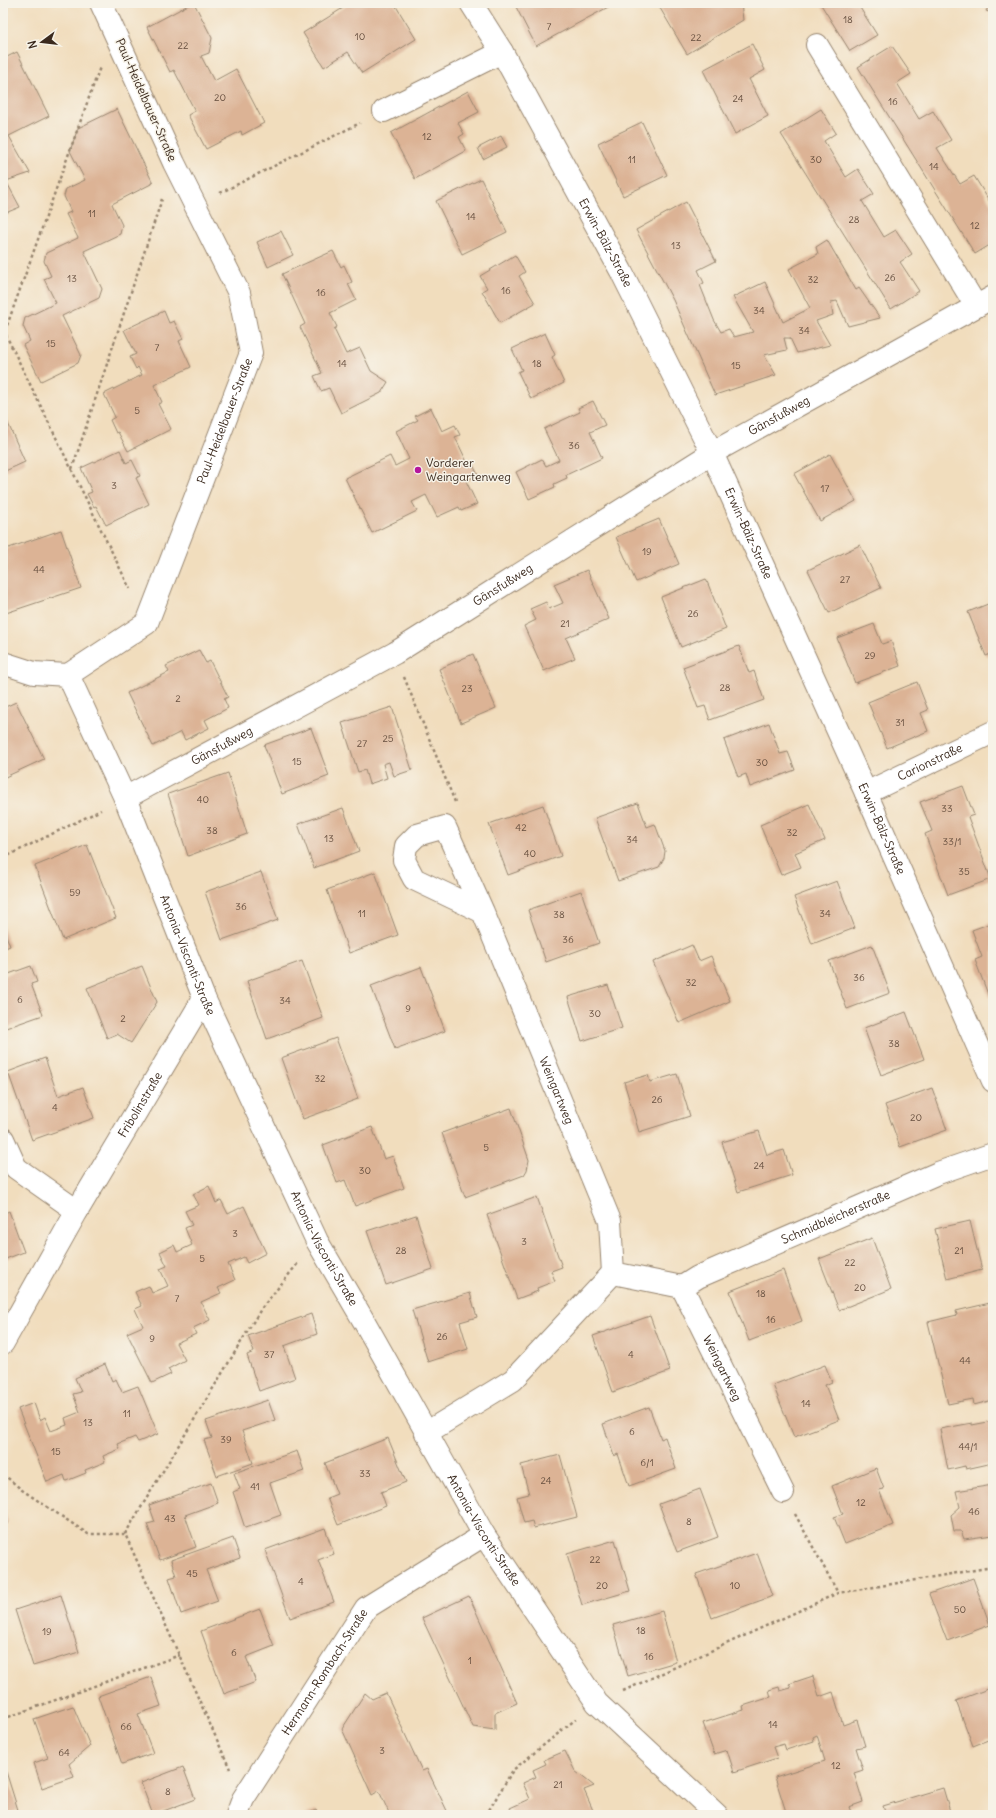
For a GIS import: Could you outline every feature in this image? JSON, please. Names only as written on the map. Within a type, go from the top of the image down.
[{"type":"street","name":"Paul-Heidelbauer-Straße","points":[[101,3],[174,163],[240,293],[251,353],[147,623]]},
{"type":"street","name":"Erwin-Bälz-Straße","points":[[471,3],[502,52],[621,271],[712,452],[866,793],[993,1081]]},
{"type":"street","points":[[817,45],[985,301]]},
{"type":"street","points":[[384,111],[502,52]]},
{"type":"street","name":"Gänsfußweg","points":[[125,798],[395,653],[712,452],[985,301]]},
{"type":"street","points":[[3,663],[34,673],[68,675],[147,623]]},
{"type":"street","name":"Antonia-Visconti-Straße","points":[[68,675],[125,798],[204,998],[317,1241],[484,1535],[597,1703],[717,1815]]},
{"type":"street","name":"Carionstraße","points":[[866,793],[993,732]]},
{"type":"street","points":[[445,827],[417,835],[406,846],[404,860],[414,879],[483,912]]},
{"type":"street","name":"Weingartweg","points":[[445,827],[483,912],[610,1221],[613,1273]]},
{"type":"street","name":"Fribolinstraße","points":[[3,1343],[77,1211],[204,998]]},
{"type":"street","points":[[3,1139],[16,1168],[77,1211]]},
{"type":"street","name":"Schmidbleicherstraße","points":[[682,1286],[698,1277],[938,1173],[993,1154]]},
{"type":"street","points":[[426,1432],[513,1380],[613,1273],[682,1286]]},
{"type":"street","name":"Weingartweg","points":[[682,1286],[783,1492]]},
{"type":"street","name":"Hermann-Rombach-Straße","points":[[240,1807],[366,1608],[484,1535]]},
{"type":"path","points":[[113,29],[4,330],[147,623]]},
{"type":"path","points":[[195,206],[384,111]]},
{"type":"path","points":[[72,470],[174,163]]},
{"type":"path","points":[[395,653],[455,802],[445,827]]},
{"type":"path","points":[[3,858],[125,798]]},
{"type":"path","points":[[125,1534],[261,1309],[317,1241]]},
{"type":"path","points":[[3,1474],[22,1490],[88,1534],[125,1534]]},
{"type":"path","points":[[783,1492],[838,1593]]},
{"type":"path","points":[[125,1534],[180,1655],[240,1807]]},
{"type":"path","points":[[486,1815],[513,1770],[597,1703],[838,1593],[993,1567]]},
{"type":"path","points":[[3,1719],[180,1655]]},
{"type":"building","points":[[194,3],[212,38],[209,53],[201,56],[214,81],[236,69],[264,123],[242,135],[241,131],[206,149],[188,115],[195,111],[174,70],[170,72],[147,27]]},
{"type":"building","points":[[351,3],[394,3],[416,39],[362,73],[348,52],[324,67],[303,33]]},
{"type":"building","points":[[514,3],[608,3],[610,6],[536,46]]},
{"type":"building","points":[[657,3],[741,3],[743,20],[687,54]]},
{"type":"building","points":[[820,3],[857,3],[877,35],[850,51]]},
{"type":"building","points":[[982,3],[993,3],[993,13],[986,11],[989,6]]},
{"type":"building","points":[[752,44],[765,70],[749,79],[768,116],[735,134],[703,70]]},
{"type":"building","points":[[892,46],[911,74],[897,83],[919,119],[933,111],[951,140],[937,148],[960,184],[974,176],[993,207],[993,243],[975,254],[858,67]]},
{"type":"building","points":[[17,52],[49,116],[9,136],[30,173],[6,181],[20,207],[3,214],[3,59]]},
{"type":"building","points":[[468,91],[479,112],[458,123],[464,134],[459,137],[466,151],[415,179],[391,133]]},
{"type":"building","points":[[117,109],[153,183],[112,204],[122,225],[120,234],[84,251],[102,289],[99,298],[62,316],[81,355],[78,363],[41,381],[23,345],[30,341],[23,326],[25,318],[56,303],[44,279],[51,276],[44,261],[46,253],[78,238],[66,214],[71,212],[64,196],[66,189],[85,180],[70,151],[78,128]]},
{"type":"building","points":[[821,109],[836,133],[824,141],[846,177],[858,169],[874,194],[862,201],[884,237],[896,230],[912,254],[900,262],[919,291],[891,309],[781,134]]},
{"type":"building","points":[[642,122],[667,175],[623,196],[598,143]]},
{"type":"building","points":[[501,136],[507,147],[483,159],[478,148]]},
{"type":"building","points":[[481,179],[507,232],[462,254],[436,201]]},
{"type":"building","points":[[686,202],[716,261],[698,270],[704,283],[700,285],[714,320],[721,332],[729,329],[734,337],[753,332],[733,297],[765,282],[783,322],[810,308],[789,269],[818,254],[816,247],[827,240],[856,290],[859,288],[880,318],[848,326],[837,301],[831,302],[833,315],[816,321],[830,345],[797,353],[790,338],[784,338],[787,350],[764,355],[776,375],[715,395],[673,300],[636,230]]},
{"type":"building","points":[[281,231],[293,255],[268,267],[257,242]]},
{"type":"building","points":[[333,251],[341,267],[344,265],[352,282],[348,284],[356,300],[330,313],[337,327],[334,329],[346,354],[360,348],[371,371],[388,382],[381,393],[341,413],[329,388],[321,391],[314,376],[322,373],[300,327],[305,324],[282,274]]},
{"type":"building","points":[[515,255],[525,272],[519,276],[535,303],[500,323],[482,291],[487,288],[480,276]]},
{"type":"building","points":[[164,311],[169,323],[174,321],[183,339],[179,341],[191,367],[154,385],[162,402],[158,404],[171,429],[128,451],[118,432],[116,433],[110,420],[115,417],[104,394],[142,375],[138,367],[136,369],[130,357],[136,354],[124,330]]},
{"type":"building","points":[[545,333],[555,355],[552,357],[564,383],[531,399],[518,372],[522,370],[512,349]]},
{"type":"building","points":[[593,401],[605,425],[590,432],[602,458],[566,475],[567,478],[554,484],[555,487],[529,499],[516,472],[542,459],[546,466],[559,460],[544,429],[580,412],[578,408]]},
{"type":"building","name":"Vorderer Weingartenweg","points":[[431,408],[442,431],[455,425],[460,435],[455,437],[468,464],[472,463],[478,475],[466,481],[477,504],[461,511],[459,507],[437,517],[426,495],[412,502],[417,511],[372,533],[345,478],[390,456],[395,466],[409,459],[396,431],[418,420],[415,416]]},
{"type":"building","points":[[3,412],[25,462],[3,472]]},
{"type":"building","points":[[120,450],[126,463],[132,460],[140,476],[136,478],[149,504],[106,525],[96,506],[94,507],[87,494],[92,492],[81,468]]},
{"type":"building","points":[[830,454],[856,501],[820,521],[794,474]]},
{"type":"building","points":[[659,519],[679,564],[636,582],[616,537]]},
{"type":"building","points":[[61,530],[81,588],[3,614],[3,550]]},
{"type":"building","points":[[860,545],[881,588],[829,613],[808,570]]},
{"type":"building","points":[[587,570],[609,619],[566,638],[575,658],[544,671],[524,626],[536,620],[530,609],[546,602],[549,609],[563,603],[554,584]]},
{"type":"building","points":[[706,579],[726,629],[681,647],[661,597]]},
{"type":"building","points":[[993,602],[993,653],[986,656],[968,612]]},
{"type":"building","points":[[874,624],[882,644],[891,641],[900,666],[855,683],[837,638]]},
{"type":"building","points":[[739,646],[749,673],[754,671],[764,700],[710,720],[705,706],[698,708],[683,667]]},
{"type":"building","points":[[199,650],[206,663],[210,661],[228,697],[224,699],[228,708],[205,720],[209,728],[185,740],[181,732],[153,746],[127,693],[169,672],[166,666]]},
{"type":"building","points":[[473,654],[496,708],[461,723],[439,669]]},
{"type":"building","points":[[917,682],[928,710],[921,713],[928,731],[887,748],[868,702]]},
{"type":"building","points":[[16,702],[44,759],[3,778],[3,708]]},
{"type":"building","points":[[392,707],[412,770],[394,776],[389,762],[383,764],[387,778],[369,784],[365,770],[358,772],[342,723]]},
{"type":"building","points":[[769,723],[780,754],[788,752],[795,770],[750,787],[746,774],[738,777],[724,740]]},
{"type":"building","points":[[311,728],[329,776],[282,794],[264,745]]},
{"type":"building","points":[[228,773],[247,834],[188,856],[168,794]]},
{"type":"building","points":[[963,786],[974,815],[968,817],[991,879],[948,895],[925,834],[932,831],[920,802]]},
{"type":"building","points":[[638,803],[647,827],[655,824],[665,851],[664,858],[659,867],[618,881],[595,818]]},
{"type":"building","points":[[809,804],[825,840],[795,853],[801,867],[781,875],[760,825]]},
{"type":"building","points":[[543,805],[561,856],[508,875],[489,824]]},
{"type":"building","points":[[343,808],[359,851],[314,868],[298,824]]},
{"type":"building","points":[[87,845],[116,918],[63,940],[35,866]]},
{"type":"building","points":[[261,872],[278,920],[222,940],[205,892]]},
{"type":"building","points":[[375,872],[398,935],[349,953],[327,890]]},
{"type":"building","points":[[837,881],[855,928],[812,944],[794,897]]},
{"type":"building","points":[[581,891],[599,943],[546,962],[528,910]]},
{"type":"building","points":[[991,923],[993,929],[993,996],[989,997],[975,960],[982,957],[972,930]]},
{"type":"building","points":[[3,927],[10,946],[3,949]]},
{"type":"building","points":[[692,945],[699,961],[711,956],[730,1001],[679,1023],[653,962]]},
{"type":"building","points":[[872,945],[890,993],[847,1009],[829,961]]},
{"type":"building","points":[[302,961],[323,1018],[267,1039],[247,981]]},
{"type":"building","points":[[31,966],[37,982],[31,984],[43,1015],[3,1029],[3,976]]},
{"type":"building","points":[[142,966],[157,1002],[131,1043],[117,1034],[107,1038],[87,988]]},
{"type":"building","points":[[421,967],[445,1031],[395,1049],[371,986]]},
{"type":"building","points":[[608,985],[622,1028],[582,1041],[568,997]]},
{"type":"building","points":[[906,1012],[924,1059],[881,1075],[864,1028]]},
{"type":"building","points":[[336,1038],[358,1099],[303,1119],[281,1058]]},
{"type":"building","points":[[45,1058],[58,1096],[83,1087],[94,1118],[32,1140],[8,1072]]},
{"type":"building","points":[[677,1074],[690,1116],[639,1132],[624,1082],[648,1075],[650,1082]]},
{"type":"building","points":[[932,1088],[947,1130],[900,1147],[885,1105]]},
{"type":"building","points":[[511,1108],[529,1160],[527,1170],[524,1175],[465,1197],[442,1133]]},
{"type":"building","points":[[372,1127],[384,1159],[393,1156],[404,1188],[355,1206],[345,1180],[337,1183],[323,1145]]},
{"type":"building","points":[[759,1131],[767,1155],[784,1150],[792,1175],[738,1192],[722,1142]]},
{"type":"building","points":[[209,1186],[216,1203],[221,1200],[228,1214],[244,1206],[266,1253],[247,1263],[244,1257],[228,1264],[235,1280],[218,1288],[221,1293],[201,1302],[210,1320],[193,1328],[196,1334],[176,1343],[185,1360],[168,1369],[171,1374],[152,1383],[127,1333],[143,1326],[135,1309],[142,1306],[135,1292],[149,1286],[152,1293],[168,1286],[160,1269],[167,1266],[160,1252],[174,1245],[177,1252],[192,1245],[185,1228],[192,1225],[185,1211],[199,1205],[193,1194]]},
{"type":"building","points":[[537,1197],[562,1267],[551,1271],[555,1281],[537,1288],[538,1291],[517,1299],[487,1215]]},
{"type":"building","points":[[9,1211],[24,1252],[3,1260],[3,1214]]},
{"type":"building","points":[[416,1215],[433,1269],[386,1285],[367,1231]]},
{"type":"building","points":[[970,1221],[982,1270],[947,1279],[935,1229]]},
{"type":"building","points":[[872,1238],[891,1289],[839,1310],[819,1259]]},
{"type":"building","points":[[783,1270],[802,1321],[749,1341],[730,1291]]},
{"type":"building","points":[[470,1293],[477,1317],[460,1322],[468,1349],[428,1362],[412,1310]]},
{"type":"building","points":[[990,1303],[993,1317],[993,1400],[974,1405],[973,1399],[948,1404],[928,1322],[957,1315],[956,1311]]},
{"type":"building","points":[[311,1314],[317,1334],[284,1346],[295,1378],[259,1391],[247,1355],[254,1352],[248,1336]]},
{"type":"building","points":[[650,1316],[670,1371],[613,1392],[593,1336]]},
{"type":"building","points":[[105,1364],[112,1381],[116,1379],[122,1392],[138,1386],[158,1434],[138,1442],[135,1437],[118,1444],[120,1449],[103,1456],[105,1462],[85,1470],[86,1473],[66,1481],[64,1475],[47,1482],[18,1409],[34,1403],[40,1420],[45,1417],[51,1431],[67,1425],[65,1418],[80,1412],[73,1394],[81,1392],[75,1378]]},
{"type":"building","points":[[825,1365],[832,1382],[825,1385],[839,1420],[794,1437],[773,1385]]},
{"type":"building","points":[[268,1400],[275,1420],[242,1431],[253,1463],[217,1476],[204,1440],[212,1438],[206,1421]]},
{"type":"building","points":[[649,1407],[661,1439],[665,1437],[676,1469],[629,1486],[618,1454],[614,1456],[603,1424]]},
{"type":"building","points":[[993,1421],[993,1463],[966,1469],[965,1466],[948,1470],[940,1429]]},
{"type":"building","points":[[388,1438],[406,1482],[381,1492],[386,1506],[338,1525],[327,1498],[337,1494],[325,1463]]},
{"type":"building","points":[[297,1451],[304,1471],[270,1483],[281,1515],[245,1528],[233,1492],[240,1489],[234,1473]]},
{"type":"building","points":[[560,1455],[577,1517],[534,1528],[532,1521],[524,1523],[517,1497],[529,1494],[521,1465]]},
{"type":"building","points":[[876,1468],[884,1489],[879,1490],[893,1525],[845,1544],[834,1517],[843,1514],[832,1486]]},
{"type":"building","points":[[211,1483],[218,1503],[185,1515],[196,1547],[160,1560],[147,1524],[155,1522],[149,1505]]},
{"type":"building","points":[[993,1485],[993,1535],[964,1539],[961,1531],[954,1531],[951,1515],[960,1507],[956,1491]]},
{"type":"building","points":[[700,1489],[718,1537],[677,1552],[659,1504]]},
{"type":"building","points":[[3,1505],[8,1523],[3,1524]]},
{"type":"building","points":[[325,1528],[334,1554],[318,1560],[334,1602],[290,1618],[265,1550]]},
{"type":"building","points":[[233,1538],[240,1558],[206,1570],[218,1601],[181,1614],[169,1578],[176,1576],[171,1560]]},
{"type":"building","points":[[615,1540],[630,1591],[582,1605],[567,1554]]},
{"type":"building","points":[[757,1553],[773,1596],[712,1618],[696,1574]]},
{"type":"building","points":[[973,1578],[990,1625],[947,1641],[929,1594]]},
{"type":"building","points":[[61,1595],[79,1652],[33,1666],[15,1610]]},
{"type":"building","points":[[469,1596],[517,1703],[495,1713],[495,1730],[473,1727],[422,1618]]},
{"type":"building","points":[[260,1609],[274,1646],[246,1657],[256,1682],[224,1694],[201,1631]]},
{"type":"building","points":[[662,1611],[676,1662],[628,1676],[613,1625]]},
{"type":"building","points":[[813,1676],[819,1697],[833,1692],[843,1725],[857,1720],[865,1746],[856,1748],[863,1770],[854,1773],[863,1802],[849,1807],[852,1815],[787,1815],[775,1777],[825,1761],[817,1735],[813,1737],[814,1741],[786,1750],[784,1744],[773,1747],[777,1758],[734,1772],[727,1750],[714,1754],[703,1723],[744,1710],[743,1706],[771,1697],[769,1690],[779,1687],[780,1691],[791,1688],[789,1684]]},
{"type":"building","points":[[151,1677],[161,1706],[138,1714],[153,1753],[122,1764],[98,1696]]},
{"type":"building","points":[[993,1687],[993,1738],[973,1746],[956,1701]]},
{"type":"building","points":[[365,1693],[372,1699],[386,1693],[422,1771],[427,1769],[449,1815],[390,1815],[379,1791],[372,1795],[342,1729]]},
{"type":"building","points":[[73,1706],[90,1746],[69,1764],[74,1777],[42,1788],[34,1763],[48,1758],[34,1719]]},
{"type":"building","points":[[565,1751],[575,1771],[594,1786],[584,1790],[595,1815],[507,1815],[512,1813],[510,1808],[530,1799],[523,1783],[536,1777],[533,1770],[546,1764],[544,1760]]},
{"type":"building","points":[[3,1762],[18,1810],[3,1815]]},
{"type":"building","points":[[183,1767],[195,1799],[153,1815],[141,1783]]},
{"type":"building","points":[[943,1788],[951,1815],[886,1815],[883,1806]]},
{"type":"building","points":[[316,1810],[318,1815],[305,1815]]},
{"type":"place","name":"Vorderer Weingartenweg","points":[[418,470]]}]
